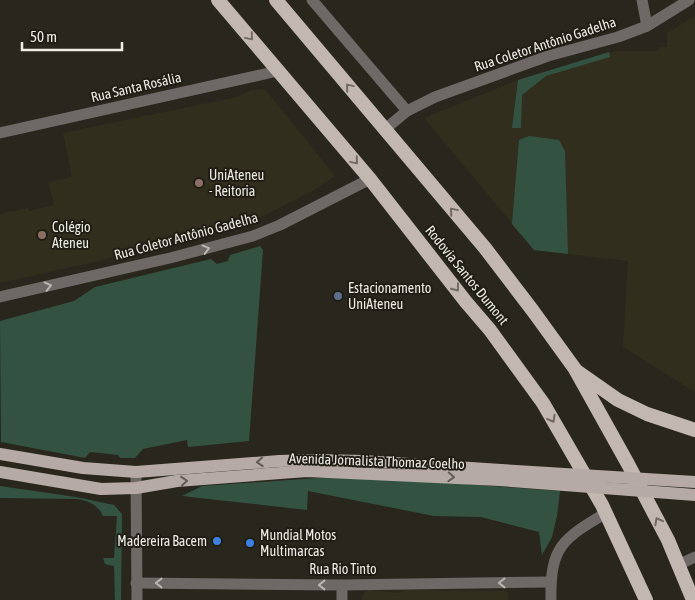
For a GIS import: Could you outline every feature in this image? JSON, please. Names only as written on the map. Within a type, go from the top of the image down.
[{"type":"highway","name":"Rodovia Santos Dumont","points":[[218,0],[370,179],[490,330],[543,403],[606,513],[646,600]]},
{"type":"highway","points":[[276,0],[485,248],[533,311],[574,370],[628,464],[668,540],[693,600]]},
{"type":"highway","points":[[574,370],[618,400],[647,414],[695,430]]},
{"type":"main road","name":"Avenida Jornalista Thomaz Coelho","points":[[0,454],[78,468],[136,472],[279,461],[364,461],[695,495]]},
{"type":"main road","name":"Avenida Jornalista Thomaz Coelho","points":[[0,472],[102,490],[136,488],[177,481],[306,471],[501,475],[695,482]]},
{"type":"street","points":[[312,0],[407,112]]},
{"type":"street","points":[[642,0],[647,26]]},
{"type":"street","name":"Rua Coletor Antônio Gadelha","points":[[384,130],[407,112],[435,97],[548,56],[618,37],[647,26],[689,0]]},
{"type":"street","name":"Rua Santa Rosália","points":[[0,133],[278,70]]},
{"type":"street","name":"Rua Coletor Antônio Gadelha","points":[[0,297],[170,258],[253,236],[280,225],[370,179]]},
{"type":"street","points":[[136,472],[137,600]]},
{"type":"street","points":[[550,600],[550,582],[556,555],[569,536],[606,513]]},
{"type":"street","points":[[678,565],[695,557]]},
{"type":"street","name":"Rua Rio Tinto","points":[[136,583],[342,585],[550,582]]},
{"type":"street","points":[[342,585],[342,600]]},
{"type":"shaded area","points":[[695,16],[695,392],[623,347],[628,261],[534,250],[426,120],[426,117],[518,80],[615,51],[659,51],[659,47],[667,47],[667,33]]},
{"type":"shaded area","name":"UniAteneu - Reitoria","points":[[265,89],[335,176],[314,190],[252,222],[90,263],[0,283],[0,214],[28,208],[29,211],[54,205],[48,182],[72,177],[63,133],[237,97],[251,90]]},
{"type":"shaded area","points":[[368,590],[399,593],[403,590],[509,591],[508,600],[362,600],[362,596]]},
{"type":"green space","points":[[609,52],[610,57],[546,76],[522,95],[521,128],[512,128],[518,80]]},
{"type":"green space","points":[[529,136],[559,140],[565,151],[568,254],[534,250],[512,224],[519,140]]},
{"type":"green space","points":[[260,246],[263,250],[249,441],[188,447],[187,440],[143,449],[135,458],[120,458],[118,455],[90,452],[85,458],[1,442],[0,321],[74,301],[95,287],[211,259],[217,264],[228,261],[230,255]]},
{"type":"green space","points":[[332,477],[397,479],[560,491],[552,537],[542,555],[539,532],[481,517],[434,516],[308,491],[307,510],[182,496],[202,486]]},
{"type":"green space","points":[[0,486],[76,497],[114,505],[122,514],[121,600],[115,600],[114,566],[105,564],[103,558],[114,558],[117,516],[103,516],[93,504],[78,499],[0,498]]},
{"type":"place","name":"UniAteneu - Reitoria","points":[[199,183]]},
{"type":"place","name":"Colégio Ateneu","points":[[42,235]]},
{"type":"place","name":"Estacionamento UniAteneu","points":[[338,296]]},
{"type":"place","name":"Madereira Bacem","points":[[217,541]]},
{"type":"place","name":"Mundial Motos Multimarcas","points":[[250,543]]}]
